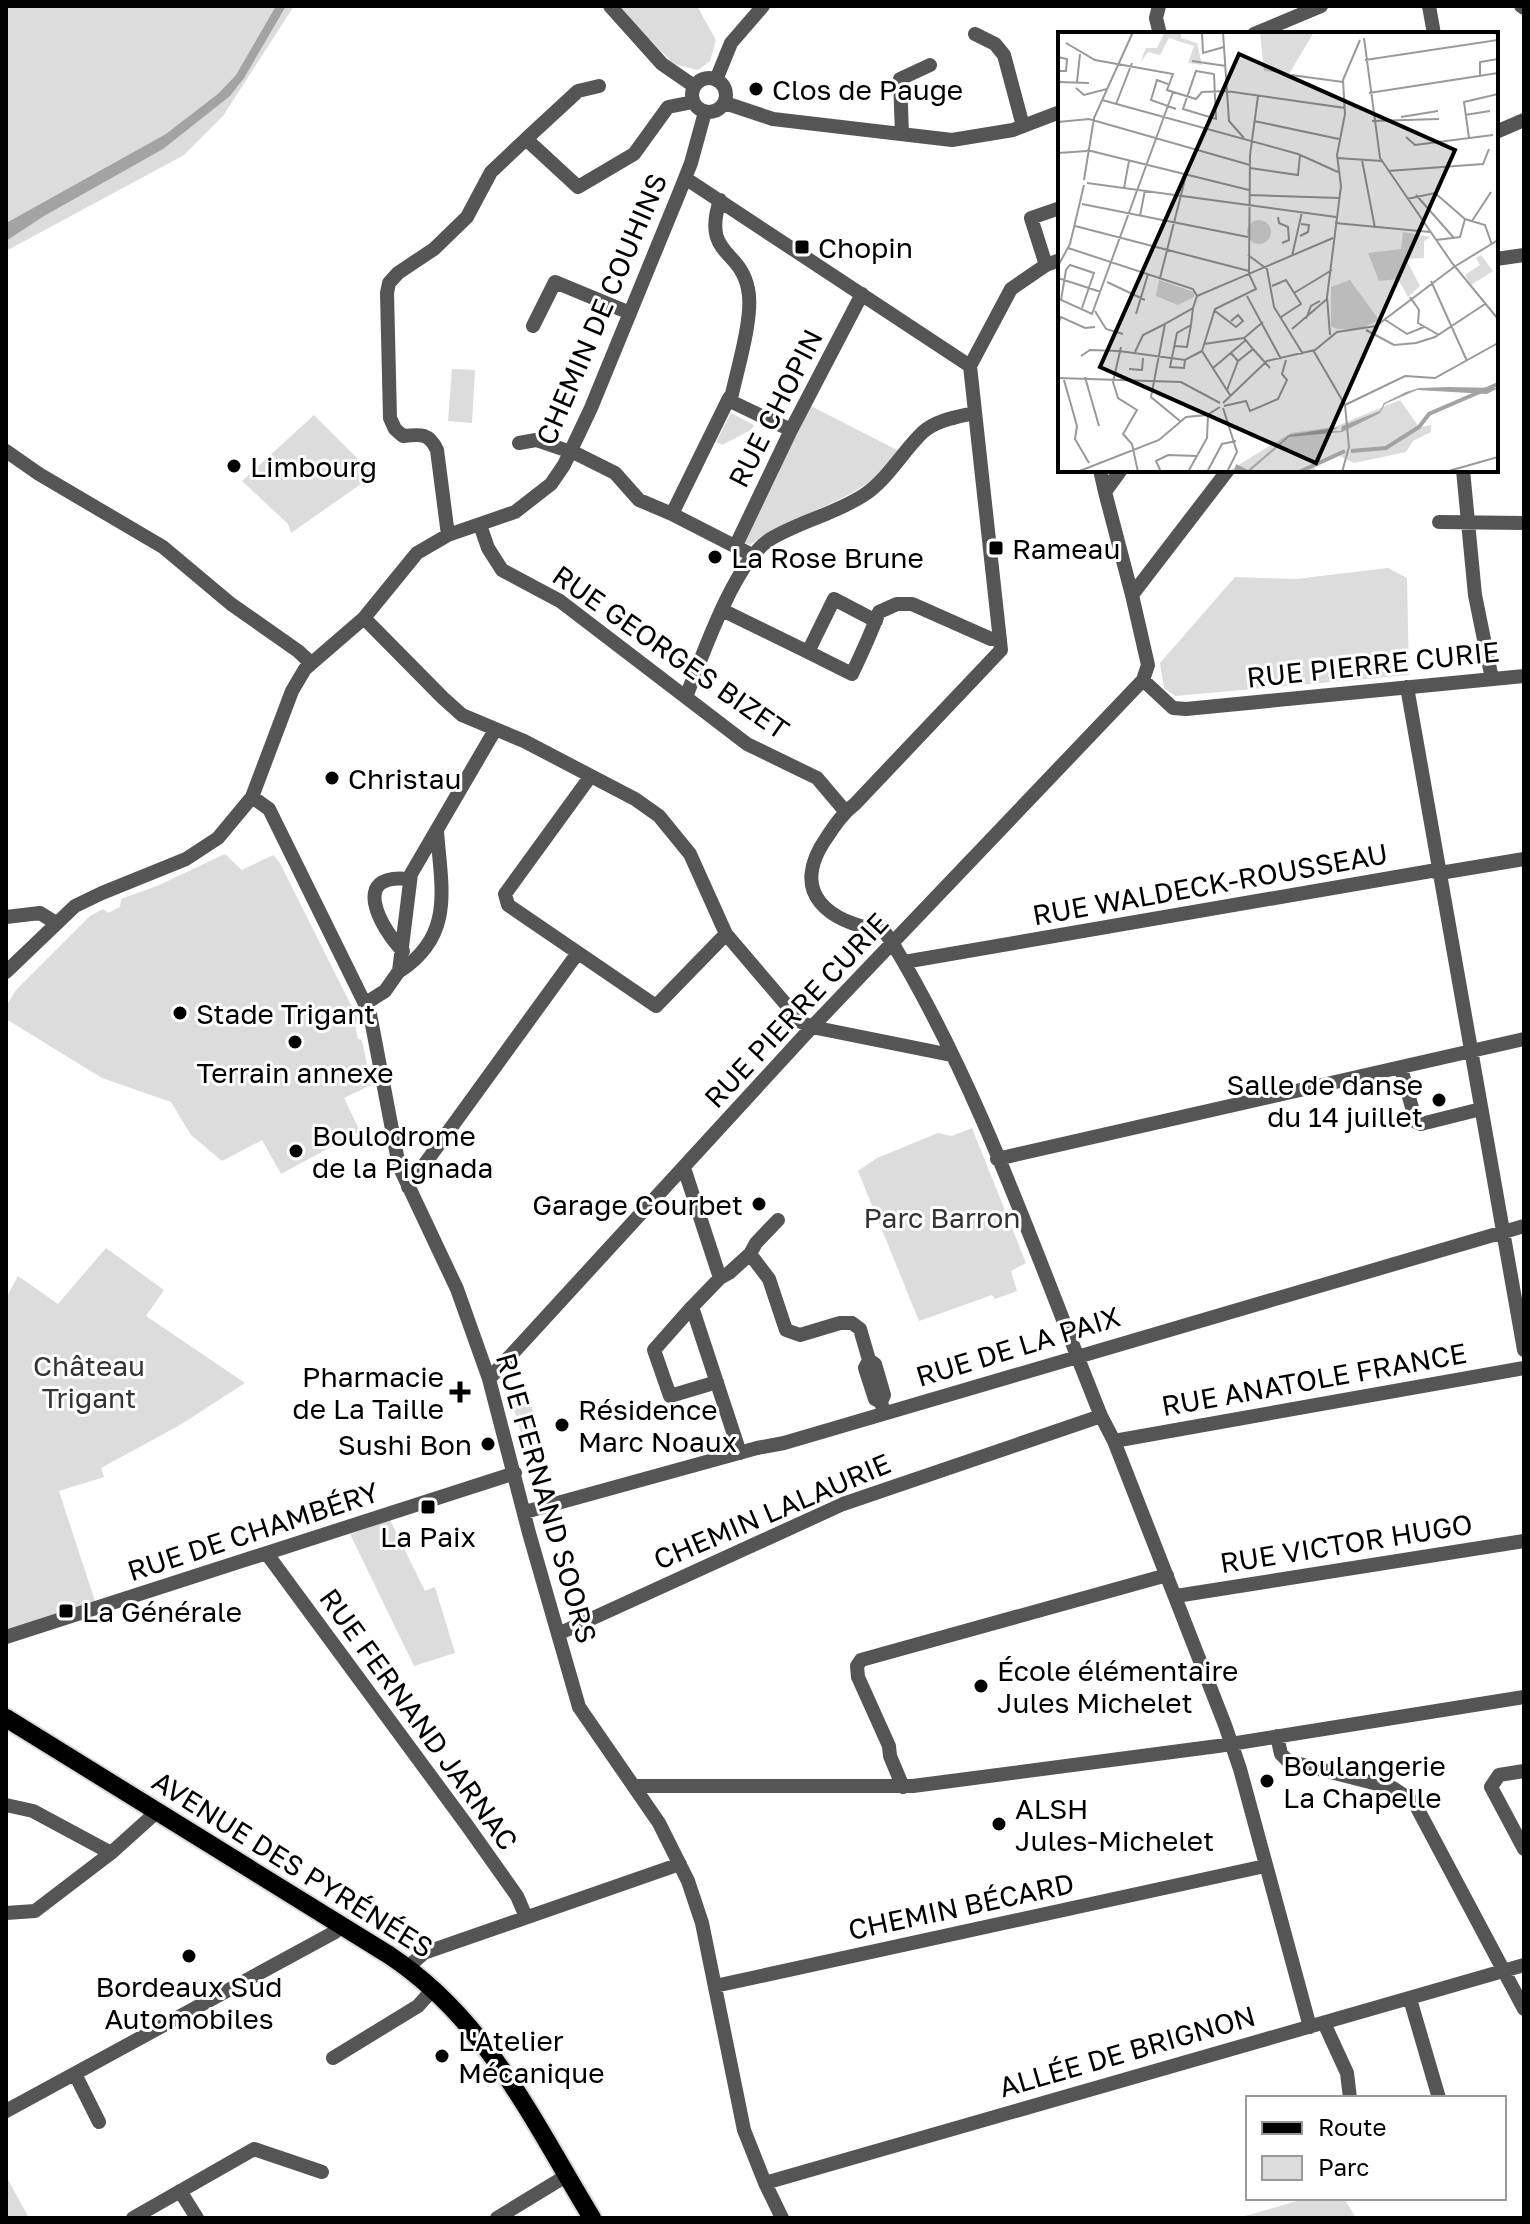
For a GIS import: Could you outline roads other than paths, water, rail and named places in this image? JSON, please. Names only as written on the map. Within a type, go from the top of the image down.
[{"type":"main road","name":"AVENUE DES PYRÉNÉES","points":[[6,1718],[408,1967],[434,1988],[492,2053],[592,2218]]},
{"type":"street","points":[[610,6],[662,64],[694,86]]},
{"type":"street","points":[[716,80],[731,43],[763,6]]},
{"type":"street","points":[[1159,6],[1156,18],[1160,32]]},
{"type":"street","points":[[1259,32],[1321,6]]},
{"type":"street","points":[[1429,6],[1434,32]]},
{"type":"street","points":[[975,34],[995,44],[1004,55],[1023,126]]},
{"type":"street","points":[[902,134],[900,79],[930,65]]},
{"type":"street","points":[[703,79],[716,80],[725,90],[725,103],[716,111],[705,112],[693,102],[694,86],[703,79]]},
{"type":"street","points":[[448,535],[437,450],[432,440],[424,434],[403,436],[390,418],[389,283],[398,273],[434,249],[467,217],[491,172],[526,139],[578,91],[599,86]]},
{"type":"street","points":[[526,139],[578,187],[634,154],[668,107],[693,102]]},
{"type":"street","points":[[725,103],[773,119],[939,139],[963,139],[1023,126],[1058,113]]},
{"type":"street","name":"CHEMIN DE COUHINS","points":[[6,972],[56,923],[86,900],[186,859],[232,825],[252,797],[292,691],[311,663],[364,618],[417,553],[448,535],[515,512],[556,478],[591,408],[685,178],[705,112]]},
{"type":"street","points":[[1498,131],[1524,120]]},
{"type":"street","points":[[685,178],[970,366]]},
{"type":"street","points":[[672,514],[732,394],[749,306],[748,289],[742,272],[726,253],[713,229],[720,200]]},
{"type":"street","points":[[1058,209],[1031,218],[1053,263],[1011,289],[970,366],[1001,650],[845,811],[820,846],[811,877],[823,907],[856,927],[884,931],[893,944],[951,1055],[997,1159],[1176,1596],[1231,1744],[1265,1866],[1317,2025],[1347,2073],[1350,2096]]},
{"type":"street","points":[[1498,259],[1524,255]]},
{"type":"street","points":[[533,326],[555,282],[630,313]]},
{"type":"street","name":"RUE CHOPIN","points":[[736,545],[791,430],[862,294]]},
{"type":"street","points":[[728,400],[791,430]]},
{"type":"street","points":[[686,697],[722,610],[752,555],[768,541],[864,495],[895,466],[924,431],[948,418],[974,413]]},
{"type":"street","points":[[519,443],[536,440],[615,473],[639,500],[752,555]]},
{"type":"street","points":[[6,451],[30,469],[163,547],[220,596],[311,663]]},
{"type":"street","points":[[1100,472],[1132,595]]},
{"type":"street","points":[[1105,492],[1120,472]]},
{"type":"street","points":[[1132,595],[1226,472]]},
{"type":"street","points":[[1463,472],[1475,595],[1492,679]]},
{"type":"street","points":[[1439,522],[1524,523]]},
{"type":"street","name":"RUE GEORGES BIZET","points":[[480,525],[488,548],[502,570],[560,601],[747,744],[817,778],[845,811]]},
{"type":"street","name":"RUE PIERRE CURIE","points":[[489,1379],[812,1027],[1143,680],[1148,665],[1132,595]]},
{"type":"street","points":[[808,652],[834,599],[876,621]]},
{"type":"street","points":[[722,610],[852,674],[879,612],[897,604],[912,604],[991,639],[1000,639]]},
{"type":"street","points":[[364,618],[454,709],[524,741],[635,799],[659,816],[690,854],[726,934],[801,1022],[812,1027],[951,1055]]},
{"type":"street","name":"RUE PIERRE CURIE","points":[[1143,680],[1164,702],[1173,708],[1186,709],[1524,676]]},
{"type":"street","points":[[1407,687],[1524,1350]]},
{"type":"street","points":[[399,971],[409,879],[495,730]]},
{"type":"street","points":[[590,777],[505,894],[508,905],[656,1006],[726,934]]},
{"type":"street","name":"RUE FERNAND SOORS","points":[[252,797],[269,809],[366,1003],[376,1034],[398,1160],[457,1289],[489,1379],[582,1713],[659,1823],[680,1864],[699,1915],[744,2130],[782,2218]]},
{"type":"street","points":[[366,1003],[385,991],[399,971],[422,951],[434,935],[440,920],[442,901],[437,831]]},
{"type":"street","name":"RUE WALDECK-ROUSSEAU","points":[[904,962],[1431,871],[1440,873],[1524,859]]},
{"type":"street","points":[[403,951],[379,918],[374,899],[385,882],[409,879]]},
{"type":"street","points":[[6,917],[40,913],[56,923]]},
{"type":"street","points":[[408,1187],[577,954]]},
{"type":"street","points":[[997,1159],[1524,1039]]},
{"type":"street","points":[[1401,1068],[1416,1122],[1421,1124],[1481,1109]]},
{"type":"street","points":[[684,1168],[720,1278]]},
{"type":"street","points":[[717,1382],[670,1396],[654,1350],[720,1278],[750,1254],[778,1220]]},
{"type":"street","name":"RUE DE LA PAIX","points":[[525,1512],[784,1443],[882,1407],[1077,1356],[1524,1226]]},
{"type":"street","points":[[750,1254],[769,1279],[786,1330],[800,1335],[840,1323],[852,1323],[860,1329],[869,1360],[865,1368],[875,1399],[882,1407]]},
{"type":"street","points":[[692,1307],[740,1453]]},
{"type":"street","name":"RUE ANATOLE FRANCE","points":[[1114,1441],[1524,1368]]},
{"type":"street","name":"CHEMIN LALAURIE","points":[[558,1634],[834,1507],[1101,1416]]},
{"type":"street","name":"RUE DE CHAMBÉRY","points":[[6,1637],[515,1473]]},
{"type":"street","name":"RUE VICTOR HUGO","points":[[1176,1596],[1524,1541]]},
{"type":"street","name":"RUE FERNAND JARNAC","points":[[267,1554],[466,1824],[517,1896],[526,1917]]},
{"type":"street","points":[[903,1787],[889,1746],[858,1677],[857,1666],[861,1660],[1167,1575]]},
{"type":"street","points":[[634,1786],[903,1787],[1231,1744],[1524,1697]]},
{"type":"street","points":[[1277,1736],[1281,1754],[1288,1761],[1393,1788],[1414,1802],[1524,2009]]},
{"type":"street","points":[[1524,1771],[1499,1775],[1491,1787],[1524,1849]]},
{"type":"street","points":[[6,1805],[33,1811],[111,1853]]},
{"type":"street","points":[[6,1913],[35,1911],[111,1853],[156,1810]]},
{"type":"street","points":[[408,1967],[424,1953],[680,1864]]},
{"type":"street","name":"CHEMIN BÉCARD","points":[[715,1986],[1265,1866]]},
{"type":"street","points":[[6,2111],[335,1932],[341,1925]]},
{"type":"street","name":"ALLÉE DE BRIGNON","points":[[765,2183],[1524,1965]]},
{"type":"street","points":[[333,2058],[418,2006],[434,1988]]},
{"type":"street","points":[[1410,1999],[1438,2096]]},
{"type":"street","points":[[75,2074],[99,2122]]},
{"type":"street","points":[[133,2218],[254,2149],[322,2172]]},
{"type":"street","points":[[497,2218],[566,2176]]},
{"type":"street","points":[[180,2191],[197,2218]]},
{"type":"place","name":"Clos de Pauge","points":[[756,89]]},
{"type":"place","name":"Chopin","points":[[802,247]]},
{"type":"place","name":"Limbourg","points":[[234,466]]},
{"type":"place","name":"Rameau","points":[[996,548]]},
{"type":"place","name":"La Rose Brune","points":[[715,557]]},
{"type":"place","name":"Christau","points":[[332,778]]},
{"type":"place","name":"Stade Trigant","points":[[180,1013]]},
{"type":"place","name":"Terrain annexe","points":[[295,1042]]},
{"type":"place","name":"Salle de danse du 14 juillet","points":[[1439,1100]]},
{"type":"place","name":"Boulodrome de la Pignada","points":[[296,1151]]},
{"type":"place","name":"Garage Courbet","points":[[759,1204]]},
{"type":"place","name":"Pharmacie de La Taille","points":[[460,1392]]},
{"type":"place","name":"Résidence Marc Noaux","points":[[562,1425]]},
{"type":"place","name":"Sushi Bon","points":[[488,1444]]},
{"type":"place","name":"La Paix","points":[[428,1507]]},
{"type":"place","name":"La Générale","points":[[66,1611]]},
{"type":"place","name":"École élémentaire Jules Michelet","points":[[981,1686]]},
{"type":"place","name":"Boulangerie La Chapelle","points":[[1267,1781]]},
{"type":"place","name":"ALSH Jules-Michelet","points":[[999,1824]]},
{"type":"place","name":"Bordeaux Sud Automobiles","points":[[189,1956]]},
{"type":"place","name":"L'Atelier Mécanique","points":[[442,2056]]},
{"type":"park label","name":"Parc Barron","points":[[942,1217]]},
{"type":"park label","name":"Château Trigant","points":[[89,1381]]}]
